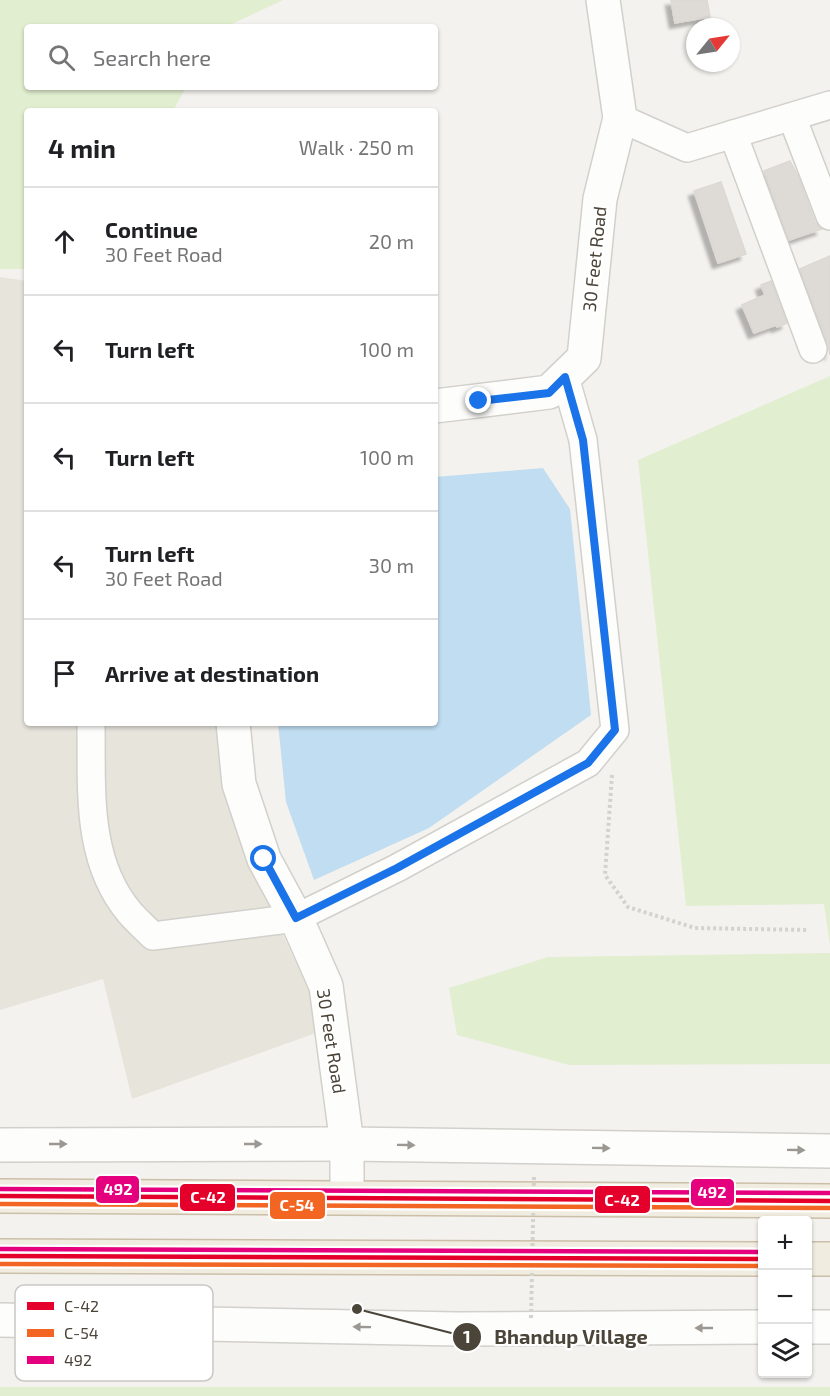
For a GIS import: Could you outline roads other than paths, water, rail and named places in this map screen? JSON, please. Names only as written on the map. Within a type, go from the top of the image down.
[{"type":"highway","points":[[0,1196],[830,1201]]},
{"type":"highway","points":[[0,1257],[758,1259]]},
{"type":"highway","points":[[812,1259],[830,1259]]},
{"type":"street","name":"30 Feet Road","points":[[438,406],[549,393],[584,358],[600,199],[620,118],[603,0]]},
{"type":"street","points":[[620,118],[687,148],[830,105]]},
{"type":"street","points":[[792,117],[830,216]]},
{"type":"street","points":[[733,134],[813,349]]},
{"type":"street","points":[[91,726],[92,816],[98,849],[108,879],[129,911],[153,936],[296,918],[397,868],[588,763],[615,730],[583,440],[565,377]]},
{"type":"street","name":"30 Feet Road","points":[[233,726],[239,784],[264,859],[296,918],[326,986],[347,1144],[346,1197]]},
{"type":"street","points":[[0,1144],[347,1144],[830,1151]]},
{"type":"street","points":[[0,1320],[15,1320]]},
{"type":"street","points":[[213,1324],[457,1329],[758,1328]]},
{"type":"street","points":[[812,1327],[830,1327]]},
{"type":"water","points":[[543,468],[570,509],[591,715],[429,828],[314,880],[286,802],[278,726],[438,726],[438,477]]},
{"type":"place","name":"Bhandup Village","points":[[357,1309]]}]
